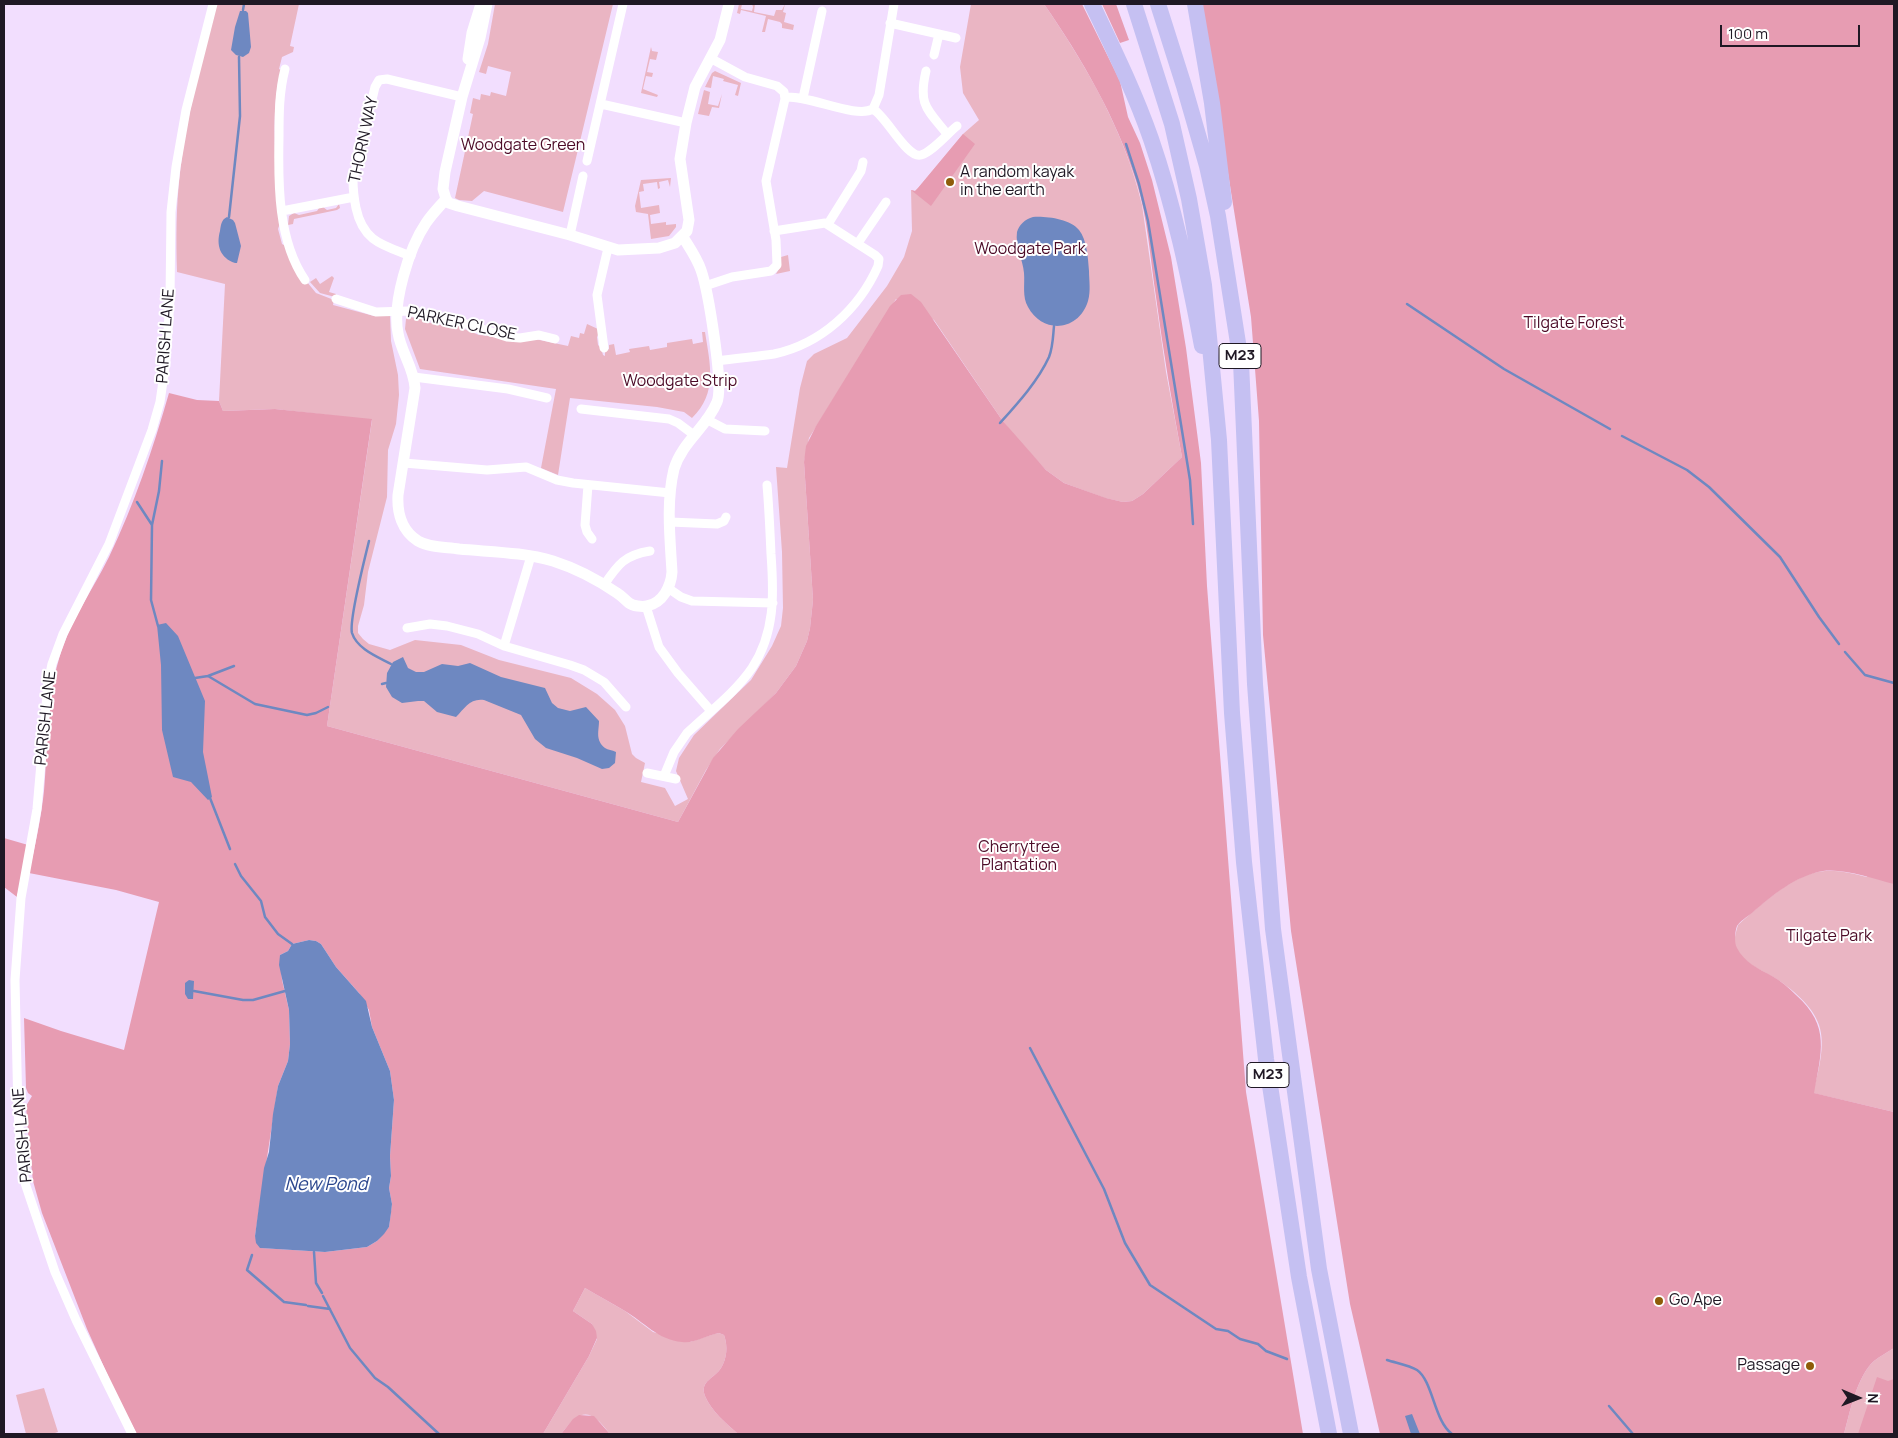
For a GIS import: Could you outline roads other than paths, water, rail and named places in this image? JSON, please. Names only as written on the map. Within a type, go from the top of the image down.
[{"type":"highway","name":"M23","points":[[1092,4],[1116,51],[1140,109],[1160,166],[1195,310],[1219,440]]},
{"type":"highway","name":"M23","points":[[1134,4],[1172,124],[1189,199],[1204,285],[1219,440],[1233,723],[1244,862],[1266,1059],[1298,1277],[1329,1434]]},
{"type":"highway","name":"M23","points":[[1158,4],[1207,166],[1218,216],[1241,362]]},
{"type":"highway","name":"M23","points":[[1195,4],[1217,142],[1241,362],[1255,684],[1273,929],[1319,1268],[1351,1434]]},
{"type":"street","name":"PARISH LANE","points":[[132,1434],[80,1329],[55,1272],[25,1183],[22,1168],[18,1112],[15,980],[21,898],[37,808],[47,691],[52,664],[68,624],[109,544],[160,402],[166,360],[170,300],[172,212],[176,167],[186,110],[213,4]]},
{"type":"street","points":[[481,4],[470,41],[466,78],[443,182],[446,199],[449,203],[458,206],[570,235],[608,248],[625,251],[665,247],[675,243],[687,231],[690,220],[680,158],[682,142],[695,86],[720,40],[729,4]]},
{"type":"street","points":[[466,78],[480,38],[487,4]]},
{"type":"street","points":[[587,161],[624,4]]},
{"type":"street","points":[[785,97],[803,98],[858,112],[868,112],[873,108],[880,95],[894,4]]},
{"type":"street","points":[[803,98],[822,11]]},
{"type":"street","points":[[890,23],[956,38]]},
{"type":"street","points":[[934,55],[939,34]]},
{"type":"street","points":[[705,286],[732,277],[769,272],[775,269],[777,265],[778,259],[766,181],[785,97],[784,92],[777,86],[745,77],[710,58]]},
{"type":"street","points":[[285,69],[281,82],[278,178],[282,211],[292,254],[304,280]]},
{"type":"street","points":[[926,71],[922,86],[924,103],[947,134]]},
{"type":"street","name":"THORN WAY","points":[[411,256],[384,246],[364,231],[359,220],[354,197],[353,180],[377,82],[387,79],[462,97]]},
{"type":"street","points":[[601,104],[686,123]]},
{"type":"street","points":[[873,108],[885,119],[912,154],[919,156],[957,126]]},
{"type":"street","points":[[828,224],[861,171],[863,162]]},
{"type":"street","points":[[570,235],[583,176]]},
{"type":"street","points":[[282,211],[354,197]]},
{"type":"street","points":[[446,199],[426,223],[411,256],[400,291],[398,336],[414,377],[414,400],[398,495],[398,511],[406,529],[415,538],[433,546],[534,556],[565,565],[620,594],[630,604],[646,606],[662,598],[671,579],[670,493],[677,459],[717,402],[719,394],[705,286],[698,262],[682,237]]},
{"type":"street","points":[[858,243],[886,202]]},
{"type":"street","points":[[716,361],[766,355],[790,349],[821,333],[843,318],[858,299],[879,263],[877,256],[828,224],[813,224],[774,231]]},
{"type":"street","points":[[604,348],[597,295],[608,248]]},
{"type":"street","name":"PARKER CLOSE","points":[[336,299],[376,312],[398,310],[457,321],[507,336],[520,338],[539,335],[555,339]]},
{"type":"street","points":[[414,377],[508,389],[548,398]]},
{"type":"street","points":[[581,409],[669,419],[694,435]]},
{"type":"street","points":[[706,419],[725,428],[765,431]]},
{"type":"street","points":[[404,463],[487,470],[526,467],[557,480],[670,493]]},
{"type":"street","points":[[588,485],[585,525],[592,539]]},
{"type":"street","points":[[664,776],[680,742],[687,733],[738,685],[757,660],[770,627],[773,604],[767,485]]},
{"type":"street","points":[[670,522],[717,524],[724,521],[726,517]]},
{"type":"street","points":[[604,585],[613,571],[623,561],[634,554],[650,551]]},
{"type":"street","points":[[504,646],[534,556]]},
{"type":"street","points":[[668,588],[681,597],[692,601],[773,604]]},
{"type":"street","points":[[646,606],[659,647],[678,674],[711,711]]},
{"type":"street","points":[[407,628],[430,624],[447,626],[484,636],[504,646],[570,665],[593,674],[604,682],[626,707]]},
{"type":"street","points":[[647,773],[676,779]]},
{"type":"water","points":[[240,11],[248,13],[251,47],[249,53],[243,57],[236,55],[231,50]]},
{"type":"water","points":[[227,217],[235,223],[241,246],[237,263],[226,258],[219,246],[221,225]]},
{"type":"water","points":[[1033,217],[1051,218],[1070,223],[1082,234],[1087,249],[1090,286],[1088,301],[1077,319],[1060,326],[1042,322],[1035,316],[1028,307],[1024,295],[1024,273],[1017,242],[1017,232],[1027,219]]},
{"type":"water","points":[[166,623],[178,636],[205,701],[203,752],[212,797],[208,800],[191,782],[173,777],[162,730],[161,665],[157,625]]},
{"type":"water","points":[[403,657],[408,668],[416,672],[424,672],[442,664],[458,666],[470,663],[501,677],[545,688],[552,703],[558,708],[570,711],[586,707],[599,721],[598,735],[602,745],[606,749],[616,752],[615,763],[609,768],[602,769],[577,758],[546,748],[535,739],[521,715],[484,700],[471,702],[456,717],[437,712],[424,701],[402,703],[392,697],[386,687],[387,673],[393,662]]},
{"type":"water","name":"New Pond","points":[[309,940],[321,944],[336,967],[366,1001],[372,1027],[390,1071],[394,1100],[389,1188],[392,1204],[391,1213],[389,1227],[377,1241],[367,1247],[325,1252],[260,1248],[256,1243],[255,1236],[264,1168],[269,1152],[273,1114],[278,1086],[288,1061],[290,1044],[289,1010],[279,965],[280,955],[288,951],[292,944]]},
{"type":"water","points":[[189,980],[194,981],[193,999],[188,999],[185,994],[185,983]]},
{"type":"water","points":[[1412,1414],[1420,1434],[1411,1434],[1405,1416]]},
{"type":"waterway","points":[[243,10],[244,4]]},
{"type":"waterway","points":[[229,217],[240,116],[239,57]]},
{"type":"waterway","points":[[1126,144],[1139,184],[1148,221],[1190,480],[1193,524]]},
{"type":"waterway","points":[[1407,304],[1504,369],[1610,429]]},
{"type":"waterway","points":[[1000,423],[1039,375],[1049,357],[1053,342],[1054,326]]},
{"type":"waterway","points":[[1622,436],[1687,470],[1709,487],[1780,557],[1839,644]]},
{"type":"waterway","points":[[152,525],[159,491],[162,461]]},
{"type":"waterway","points":[[137,502],[152,525],[151,600],[158,626]]},
{"type":"waterway","points":[[369,541],[355,603],[352,633],[358,644],[363,648],[391,664]]},
{"type":"waterway","points":[[1845,652],[1865,675],[1894,683]]},
{"type":"waterway","points":[[208,676],[234,666]]},
{"type":"waterway","points":[[195,678],[208,676],[255,704],[307,715],[328,707]]},
{"type":"waterway","points":[[382,684],[386,683]]},
{"type":"waterway","points":[[210,798],[230,849]]},
{"type":"waterway","points":[[235,864],[241,876],[261,901],[265,917],[278,934],[292,944]]},
{"type":"waterway","points":[[194,991],[243,1000],[253,1000],[285,991]]},
{"type":"waterway","points":[[1030,1048],[1104,1189],[1125,1243],[1150,1285],[1216,1329],[1228,1331],[1240,1339],[1258,1344],[1266,1351],[1287,1359]]},
{"type":"waterway","points":[[314,1252],[316,1283],[322,1293]]},
{"type":"waterway","points":[[252,1255],[247,1270],[284,1302],[306,1305]]},
{"type":"waterway","points":[[323,1296],[350,1348],[375,1378],[388,1387],[439,1434]]},
{"type":"waterway","points":[[308,1306],[330,1309]]},
{"type":"waterway","points":[[1387,1360],[1414,1368],[1422,1375],[1441,1420],[1452,1434]]},
{"type":"waterway","points":[[1609,1406],[1633,1434]]},
{"type":"place","name":"A random kayak in the earth","points":[[950,182]]},
{"type":"place","name":"Go Ape","points":[[1659,1301]]},
{"type":"place","name":"Passage","points":[[1810,1366]]},
{"type":"park label","name":"Woodgate Green","points":[[523,146]]},
{"type":"park label","name":"Woodgate Park","points":[[1030,250]]},
{"type":"park label","name":"Tilgate Forest","points":[[1574,324]]},
{"type":"park label","name":"Woodgate Strip","points":[[680,382]]},
{"type":"park label","name":"Cherrytree Plantation","points":[[1019,857]]},
{"type":"park label","name":"Tilgate Park","points":[[1829,937]]}]
